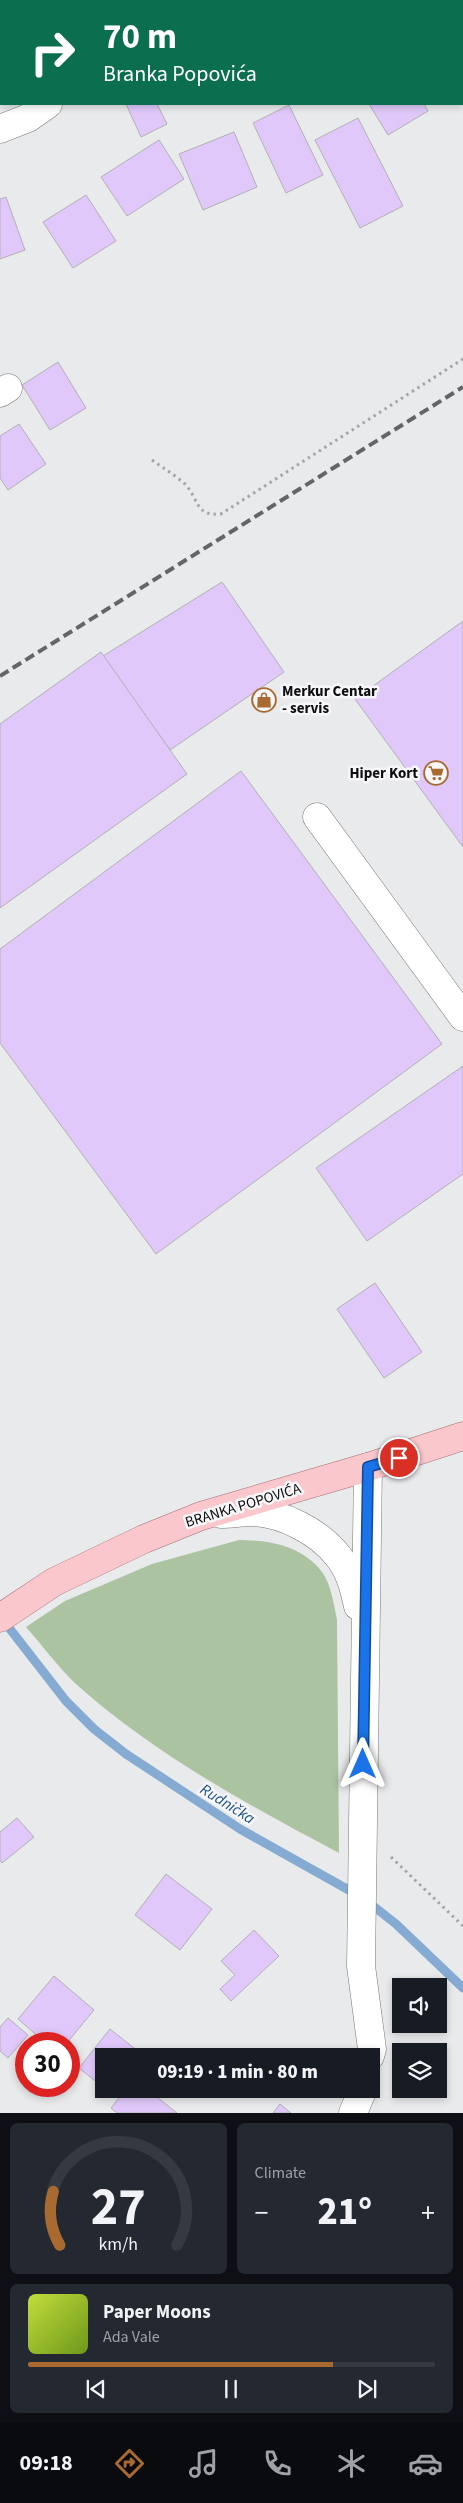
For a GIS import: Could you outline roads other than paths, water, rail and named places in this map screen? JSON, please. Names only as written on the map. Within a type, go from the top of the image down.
[{"type":"main road","name":"BRANKA POPOVIĆA","points":[[0,1618],[54,1582],[144,1539],[201,1516],[368,1467],[463,1436]]},
{"type":"street","points":[[0,129],[28,118],[47,105]]},
{"type":"street","points":[[317,817],[463,1017]]},
{"type":"street","points":[[368,1467],[364,1634],[361,1966],[372,2048]]},
{"type":"street","points":[[201,1516],[252,1512],[280,1517],[310,1531],[338,1556],[353,1582],[364,1634]]},
{"type":"street","points":[[353,2113],[359,2098]]},
{"type":"waterway","name":"Rudnička","points":[[3,1620],[66,1701],[94,1729],[126,1754],[240,1829],[363,1898],[396,1924],[463,1988]]},
{"type":"railway","points":[[0,676],[463,387]]},
{"type":"place","name":"Merkur Centar - servis","points":[[264,700]]},
{"type":"place","name":"Hiper Kort","points":[[436,773]]}]
